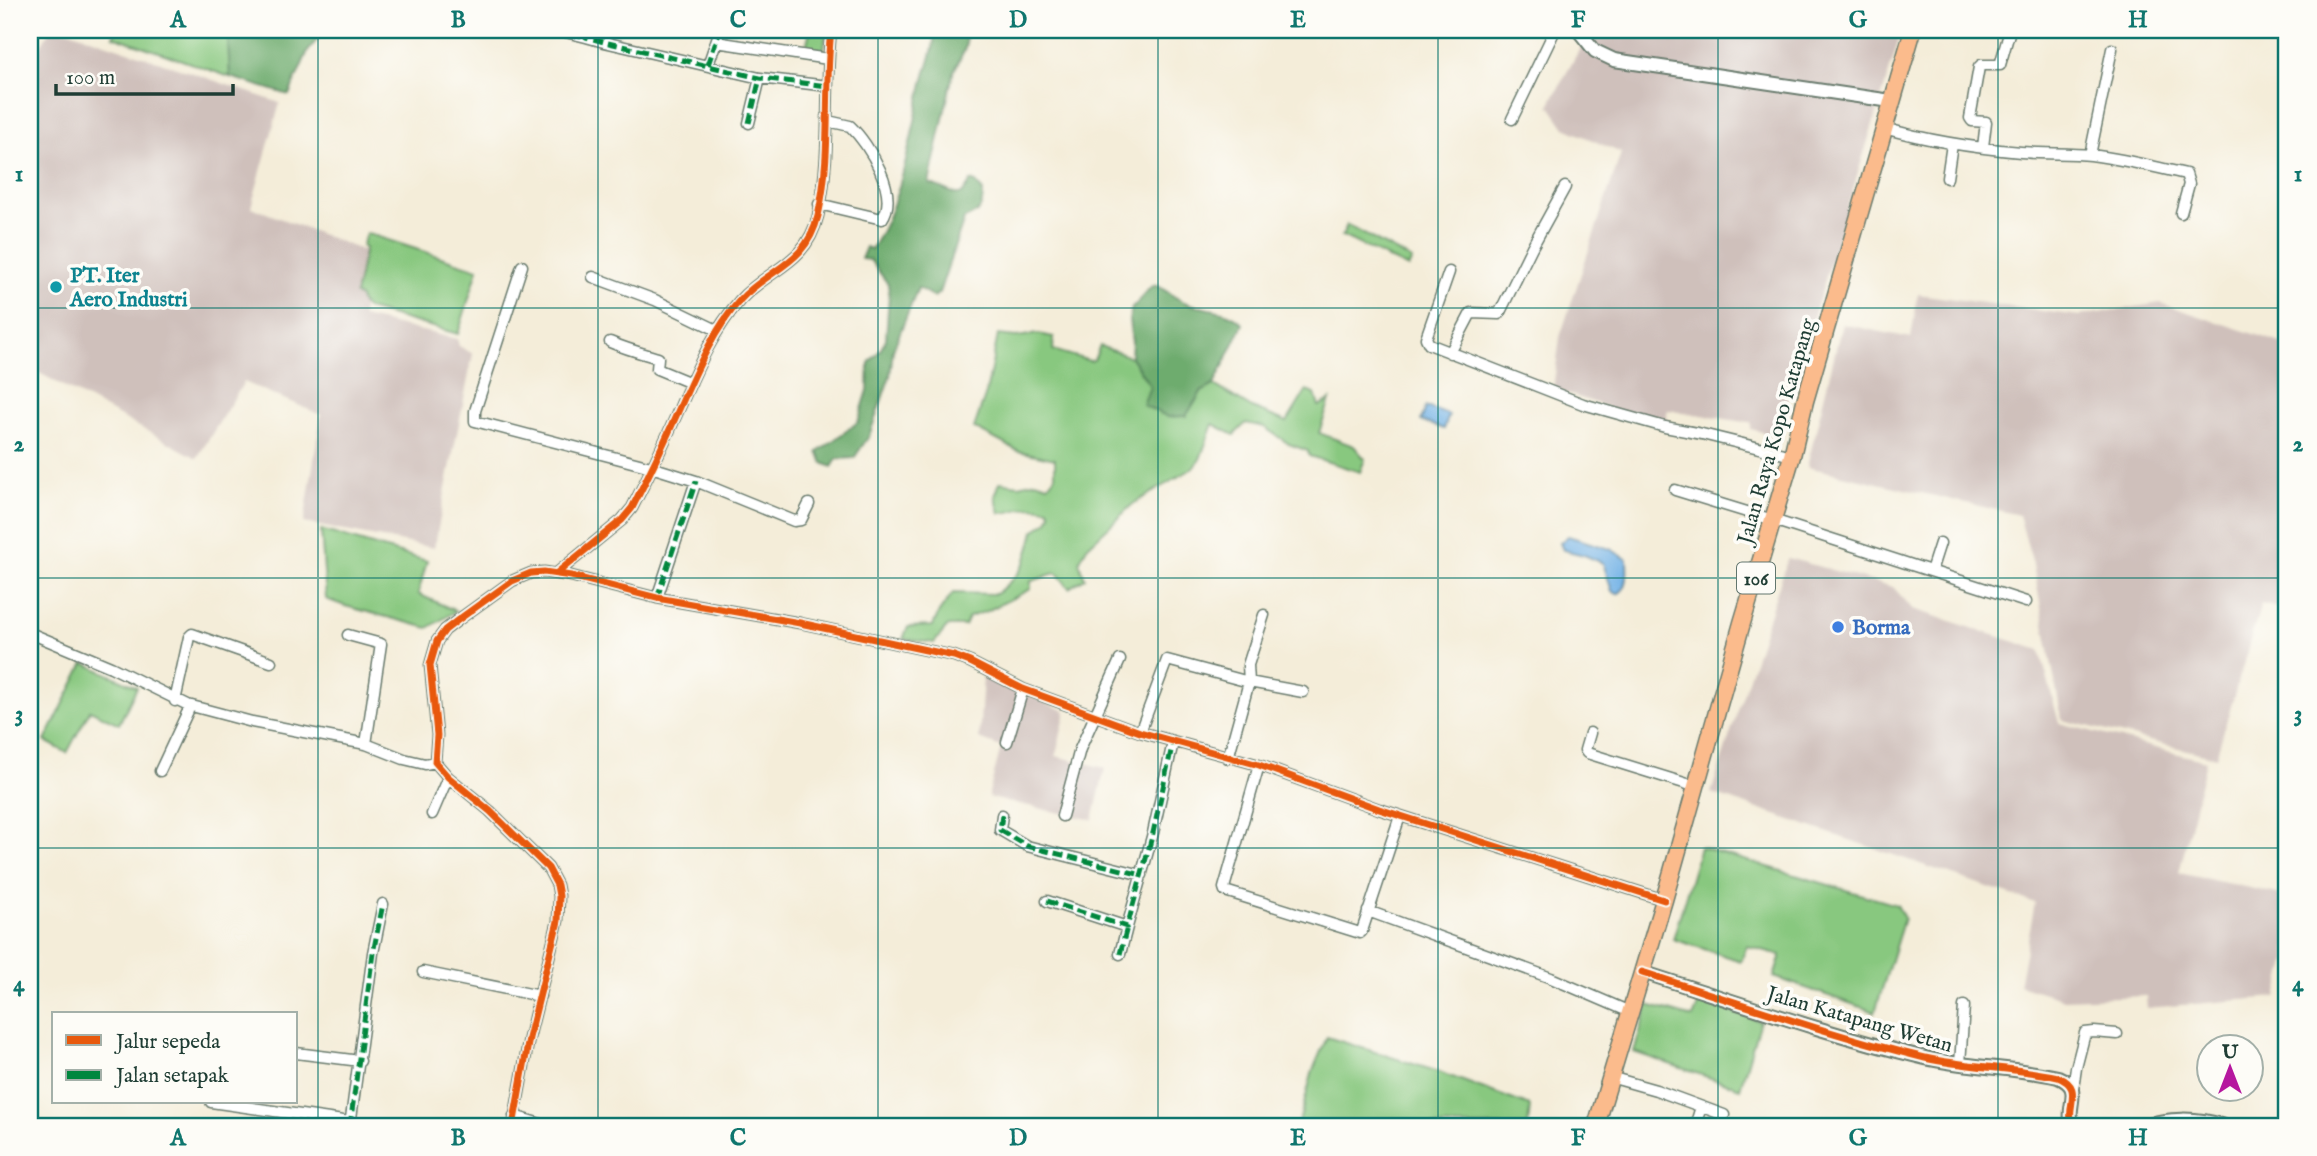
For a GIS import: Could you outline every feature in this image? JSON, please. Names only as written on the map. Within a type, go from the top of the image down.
[{"type":"main road","name":"Jalan Raya Kopo Katapang","points":[[1596,1126],[1697,787],[1913,30]]},
{"type":"street","points":[[557,30],[587,33],[760,78],[828,86]]},
{"type":"street","points":[[708,65],[720,30]]},
{"type":"street","points":[[557,573],[632,508],[717,330],[742,299],[764,278],[801,252],[818,216],[826,165],[831,30]]},
{"type":"street","points":[[1512,119],[1555,30]]},
{"type":"street","points":[[1578,30],[1595,51],[1614,60],[1891,102]]},
{"type":"street","points":[[1983,148],[1986,122],[1972,121],[1970,118],[1979,67],[2000,65],[2010,30]]},
{"type":"street","points":[[716,41],[828,59]]},
{"type":"street","points":[[2090,155],[2112,49]]},
{"type":"street","points":[[750,123],[760,78]]},
{"type":"street","points":[[819,204],[882,219],[888,206],[881,171],[864,144],[850,126],[828,121]]},
{"type":"street","points":[[1884,128],[1952,144],[2021,152],[2090,155],[2138,162],[2186,174],[2189,184],[2181,213]]},
{"type":"street","points":[[1947,178],[1952,144]]},
{"type":"street","points":[[1450,353],[1471,313],[1499,314],[1565,187]]},
{"type":"street","points":[[522,266],[475,411],[475,421],[558,441],[696,481],[794,521],[801,520],[808,505]]},
{"type":"street","points":[[1449,272],[1426,338],[1429,344],[1583,404],[1792,456]]},
{"type":"street","points":[[593,276],[655,300],[717,330]]},
{"type":"street","points":[[610,342],[659,358],[657,369],[691,383]]},
{"type":"street","points":[[657,598],[696,481]]},
{"type":"street","points":[[1675,490],[2026,602]]},
{"type":"street","points":[[1931,571],[1940,544]]},
{"type":"street","points":[[547,1126],[514,1121],[518,1088],[559,909],[559,896],[553,875],[490,811],[448,777],[435,762],[437,735],[430,665],[437,641],[445,630],[512,581],[531,573],[557,573],[657,598],[800,623],[954,656],[1023,689],[1140,732],[1259,765],[1400,816],[1664,900]]},
{"type":"street","points":[[1228,758],[1249,682],[1248,665],[1264,615]]},
{"type":"street","points":[[30,633],[111,667],[175,701],[251,722],[366,744],[425,764],[435,762]]},
{"type":"street","points":[[175,701],[192,634],[271,662]]},
{"type":"street","points":[[348,635],[381,644],[366,744]]},
{"type":"street","points":[[1062,817],[1080,749],[1120,660]]},
{"type":"street","points":[[1140,732],[1167,660],[1249,682],[1303,692]]},
{"type":"street","points":[[1007,743],[1023,689]]},
{"type":"street","points":[[160,771],[188,711],[188,705]]},
{"type":"street","points":[[1590,733],[1585,750],[1587,753],[1697,787]]},
{"type":"street","points":[[1120,954],[1142,875],[1173,742]]},
{"type":"street","points":[[1259,765],[1224,890],[1360,933],[1400,816]]},
{"type":"street","points":[[432,814],[448,777]]},
{"type":"street","points":[[1002,815],[1000,830],[1019,842],[1142,875]]},
{"type":"street","points":[[1046,901],[1127,927]]},
{"type":"street","points":[[350,1125],[375,940],[383,904]]},
{"type":"street","points":[[1368,911],[1551,978],[1630,1012]]},
{"type":"street","points":[[422,972],[540,996]]},
{"type":"street","name":"Jalan Katapang Wetan","points":[[1642,972],[1898,1050],[1960,1064],[2050,1075],[2064,1079],[2073,1089]]},
{"type":"street","points":[[1960,1064],[1964,1006]]},
{"type":"street","points":[[2072,1126],[2069,1116],[2076,1068],[2085,1033],[2117,1034]]},
{"type":"street","points":[[298,1053],[360,1061]]},
{"type":"street","points":[[1610,1077],[1656,1090],[1724,1115]]},
{"type":"street","points":[[223,1104],[350,1125],[378,1126]]},
{"type":"street","points":[[1695,1126],[1701,1107]]},
{"type":"street","points":[[2142,1126],[2167,1120],[2216,1125]]},
{"type":"shaded area","points":[[50,30],[67,30],[280,103],[251,207],[369,253],[362,317],[457,339],[459,346],[473,354],[434,548],[304,523],[321,415],[244,382],[197,458],[30,368],[30,64]]},
{"type":"shaded area","points":[[1590,30],[1902,30],[1777,436],[1751,429],[1751,423],[1668,410],[1665,420],[1609,409],[1553,389],[1560,337],[1621,153],[1565,128],[1549,105]]},
{"type":"shaded area","points":[[1918,294],[2079,316],[2160,303],[2287,345],[2287,610],[2261,604],[2216,757],[2062,720],[2033,565],[2019,515],[1807,467],[1842,324],[1911,338]]},
{"type":"shaded area","points":[[1788,558],[1893,587],[1913,609],[2040,650],[2059,723],[2206,761],[2179,873],[2287,896],[2287,959],[2277,997],[2147,1008],[2146,996],[2064,999],[2019,985],[2035,903],[1711,793]]},
{"type":"shaded area","points":[[983,677],[1066,711],[1056,756],[1105,768],[1093,820],[988,797],[1001,747],[979,739]]},
{"type":"green space","points":[[117,30],[230,30],[230,77],[113,36]]},
{"type":"green space","points":[[230,30],[324,30],[307,53],[289,95],[230,77]]},
{"type":"green space","points":[[810,30],[827,30],[823,55],[805,51]]},
{"type":"green space","points":[[934,30],[965,30],[966,46],[953,73],[929,183],[955,194],[962,194],[971,181],[983,191],[982,202],[977,212],[964,219],[939,293],[934,297],[918,288],[893,350],[890,376],[869,436],[854,458],[837,459],[832,467],[823,463],[818,452],[858,422],[868,390],[869,363],[886,339],[888,284],[870,260],[861,259],[866,247],[871,249],[881,232],[897,192],[932,50]]},
{"type":"green space","points":[[1347,225],[1412,260],[1408,268],[1342,236]]},
{"type":"green space","points":[[366,233],[478,269],[458,334],[368,309],[361,303],[360,297],[355,295]]},
{"type":"green space","points":[[1154,285],[1187,303],[1231,315],[1243,324],[1214,385],[1201,392],[1186,416],[1168,417],[1143,405],[1150,386],[1131,357],[1129,320],[1132,308]]},
{"type":"green space","points":[[1038,334],[1054,337],[1053,350],[1090,361],[1094,360],[1100,346],[1131,357],[1150,386],[1193,406],[1201,392],[1214,385],[1252,408],[1287,422],[1306,391],[1315,394],[1319,406],[1330,400],[1319,433],[1354,446],[1365,459],[1360,472],[1309,456],[1308,451],[1289,444],[1264,427],[1246,423],[1234,435],[1213,424],[1200,459],[1193,468],[1133,504],[1087,547],[1079,562],[1085,578],[1069,588],[1057,573],[1051,574],[1031,581],[1031,589],[969,617],[965,626],[948,626],[934,643],[903,639],[908,627],[933,626],[939,612],[953,593],[996,594],[1023,567],[1034,531],[1048,521],[1051,514],[1049,509],[1030,507],[1000,513],[995,496],[1000,482],[1019,485],[1036,481],[1048,485],[1055,476],[1055,459],[1018,451],[974,428],[986,393],[998,335],[1016,337]]},
{"type":"green space","points":[[321,530],[427,561],[418,594],[456,611],[428,628],[326,599]]},
{"type":"green space","points":[[84,663],[137,687],[119,724],[90,710],[67,753],[45,741]]},
{"type":"green space","points":[[1700,847],[1897,905],[1904,918],[1875,1012],[1774,977],[1781,955],[1747,946],[1741,961],[1673,939]]},
{"type":"green space","points":[[1700,1001],[1760,1021],[1740,1088],[1634,1052],[1648,1005],[1693,1018]]},
{"type":"green space","points":[[1327,1037],[1439,1072],[1530,1106],[1528,1126],[1298,1126],[1313,1070]]},
{"type":"water","points":[[1426,407],[1449,415],[1444,429],[1421,421]]},
{"type":"water","points":[[1568,536],[1610,549],[1627,559],[1627,579],[1621,592],[1617,594],[1612,591],[1603,563],[1563,550],[1560,543]]},
{"type":"marked path","points":[[557,30],[586,37]]},
{"type":"marked path","points":[[588,30],[586,37],[604,42],[760,78],[828,86]]},
{"type":"marked path","points":[[708,65],[720,30]]},
{"type":"marked path","points":[[749,123],[760,78]]},
{"type":"marked path","points":[[657,598],[696,481]]},
{"type":"marked path","points":[[1047,901],[1127,927],[1153,833],[1173,742]]},
{"type":"marked path","points":[[1002,815],[1000,830],[1027,846],[1142,875]]},
{"type":"marked path","points":[[350,1126],[373,953],[383,904]]},
{"type":"marked path","points":[[1120,954],[1127,927]]},
{"type":"cycle path","points":[[557,573],[622,520],[632,508],[699,365],[722,324],[751,289],[796,256],[812,232],[818,216],[825,170],[831,30]]},
{"type":"cycle path","points":[[513,1126],[529,1038],[558,921],[559,896],[557,885],[548,868],[435,762],[437,735],[430,665],[437,641],[445,630],[512,581],[531,573],[571,576],[657,598],[800,623],[954,656],[1023,689],[1140,732],[1259,765],[1379,809],[1664,900]]},
{"type":"cycle path","points":[[1642,972],[1889,1049],[1958,1064],[2058,1077],[2071,1086],[2072,1126]]},
{"type":"place","name":"PT. Iter Aero Industri","points":[[56,287]]},
{"type":"place","name":"Borma","points":[[1838,627]]}]
